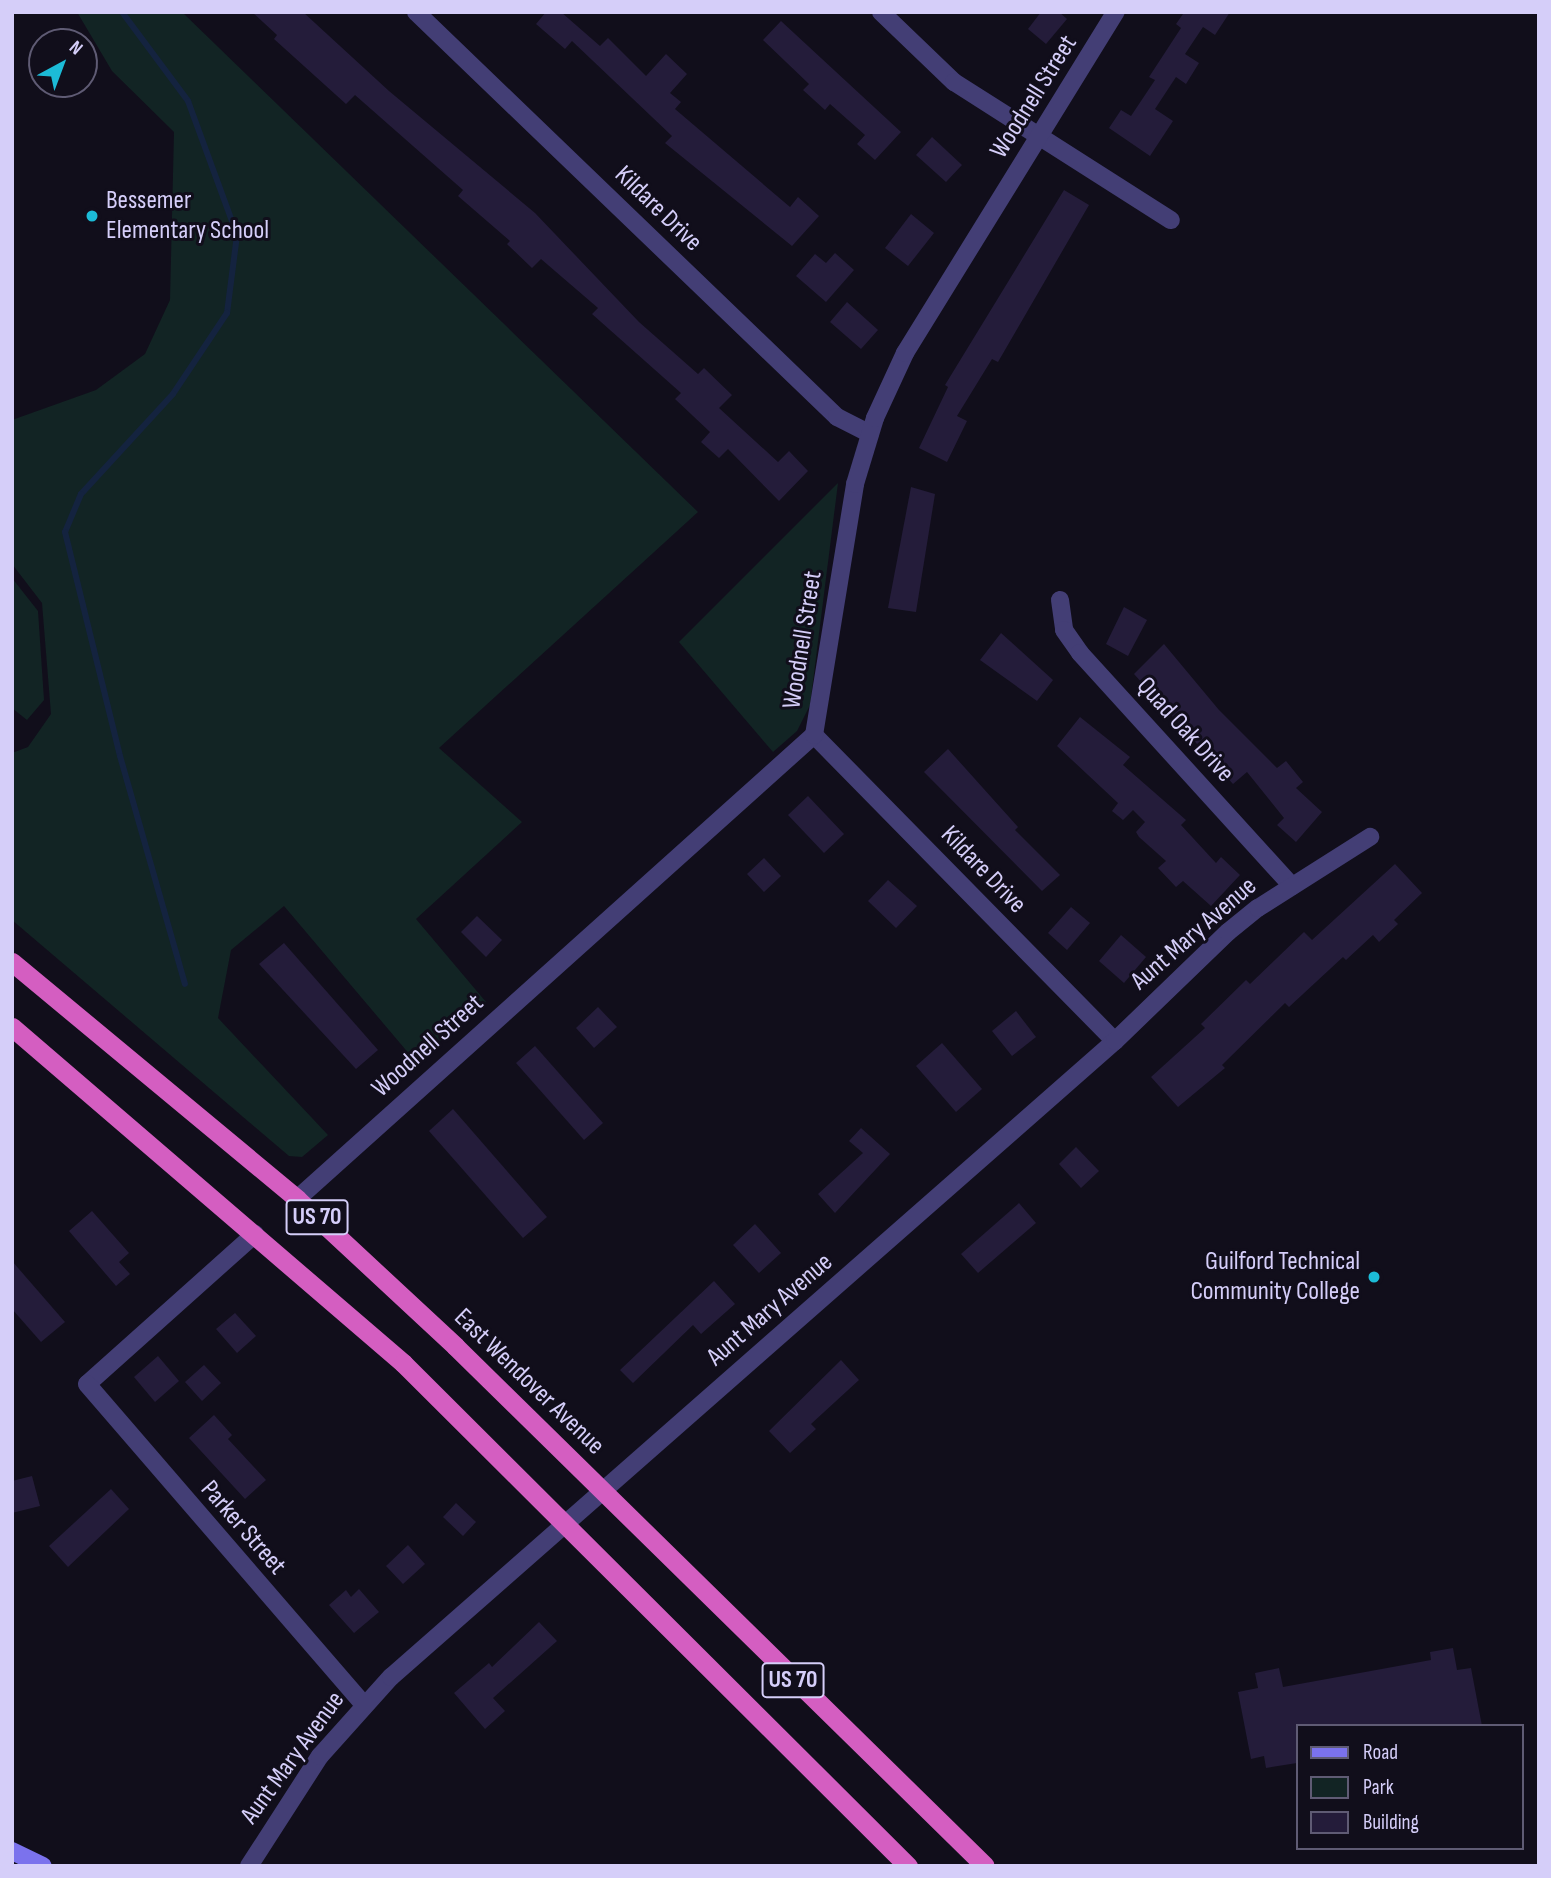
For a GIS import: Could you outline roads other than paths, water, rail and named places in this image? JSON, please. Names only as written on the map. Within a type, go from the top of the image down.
[{"type":"highway","name":"East Wendover Avenue","points":[[12,962],[297,1199],[604,1492],[985,1866]]},
{"type":"highway","name":"US 70","points":[[12,1027],[403,1363],[908,1866]]},
{"type":"main road","points":[[12,1851],[43,1866]]},
{"type":"street","name":"Kildare Drive","points":[[416,12],[837,417],[870,434]]},
{"type":"street","points":[[881,12],[954,82],[1039,139],[1171,220]]},
{"type":"street","name":"Woodnell Street","points":[[297,1199],[814,735],[855,484],[870,434],[905,353],[1116,12]]},
{"type":"street","name":"Quad Oak Drive","points":[[1060,600],[1064,630],[1080,653],[1292,886]]},
{"type":"street","name":"Kildare Drive","points":[[814,735],[1115,1041]]},
{"type":"street","name":"Aunt Mary Avenue","points":[[249,1866],[320,1756],[363,1704],[1115,1041],[1228,932],[1292,886],[1370,837]]},
{"type":"street","name":"Parker Street","points":[[255,1234],[87,1384],[100,1405],[363,1704]]},
{"type":"waterway","points":[[122,12],[188,101],[237,235],[227,313],[173,394],[81,494],[65,532],[120,756],[185,984]]},
{"type":"place","name":"Bessemer Elementary School","points":[[92,216]]},
{"type":"place","name":"Guilford Technical Community College","points":[[1374,1277]]}]
